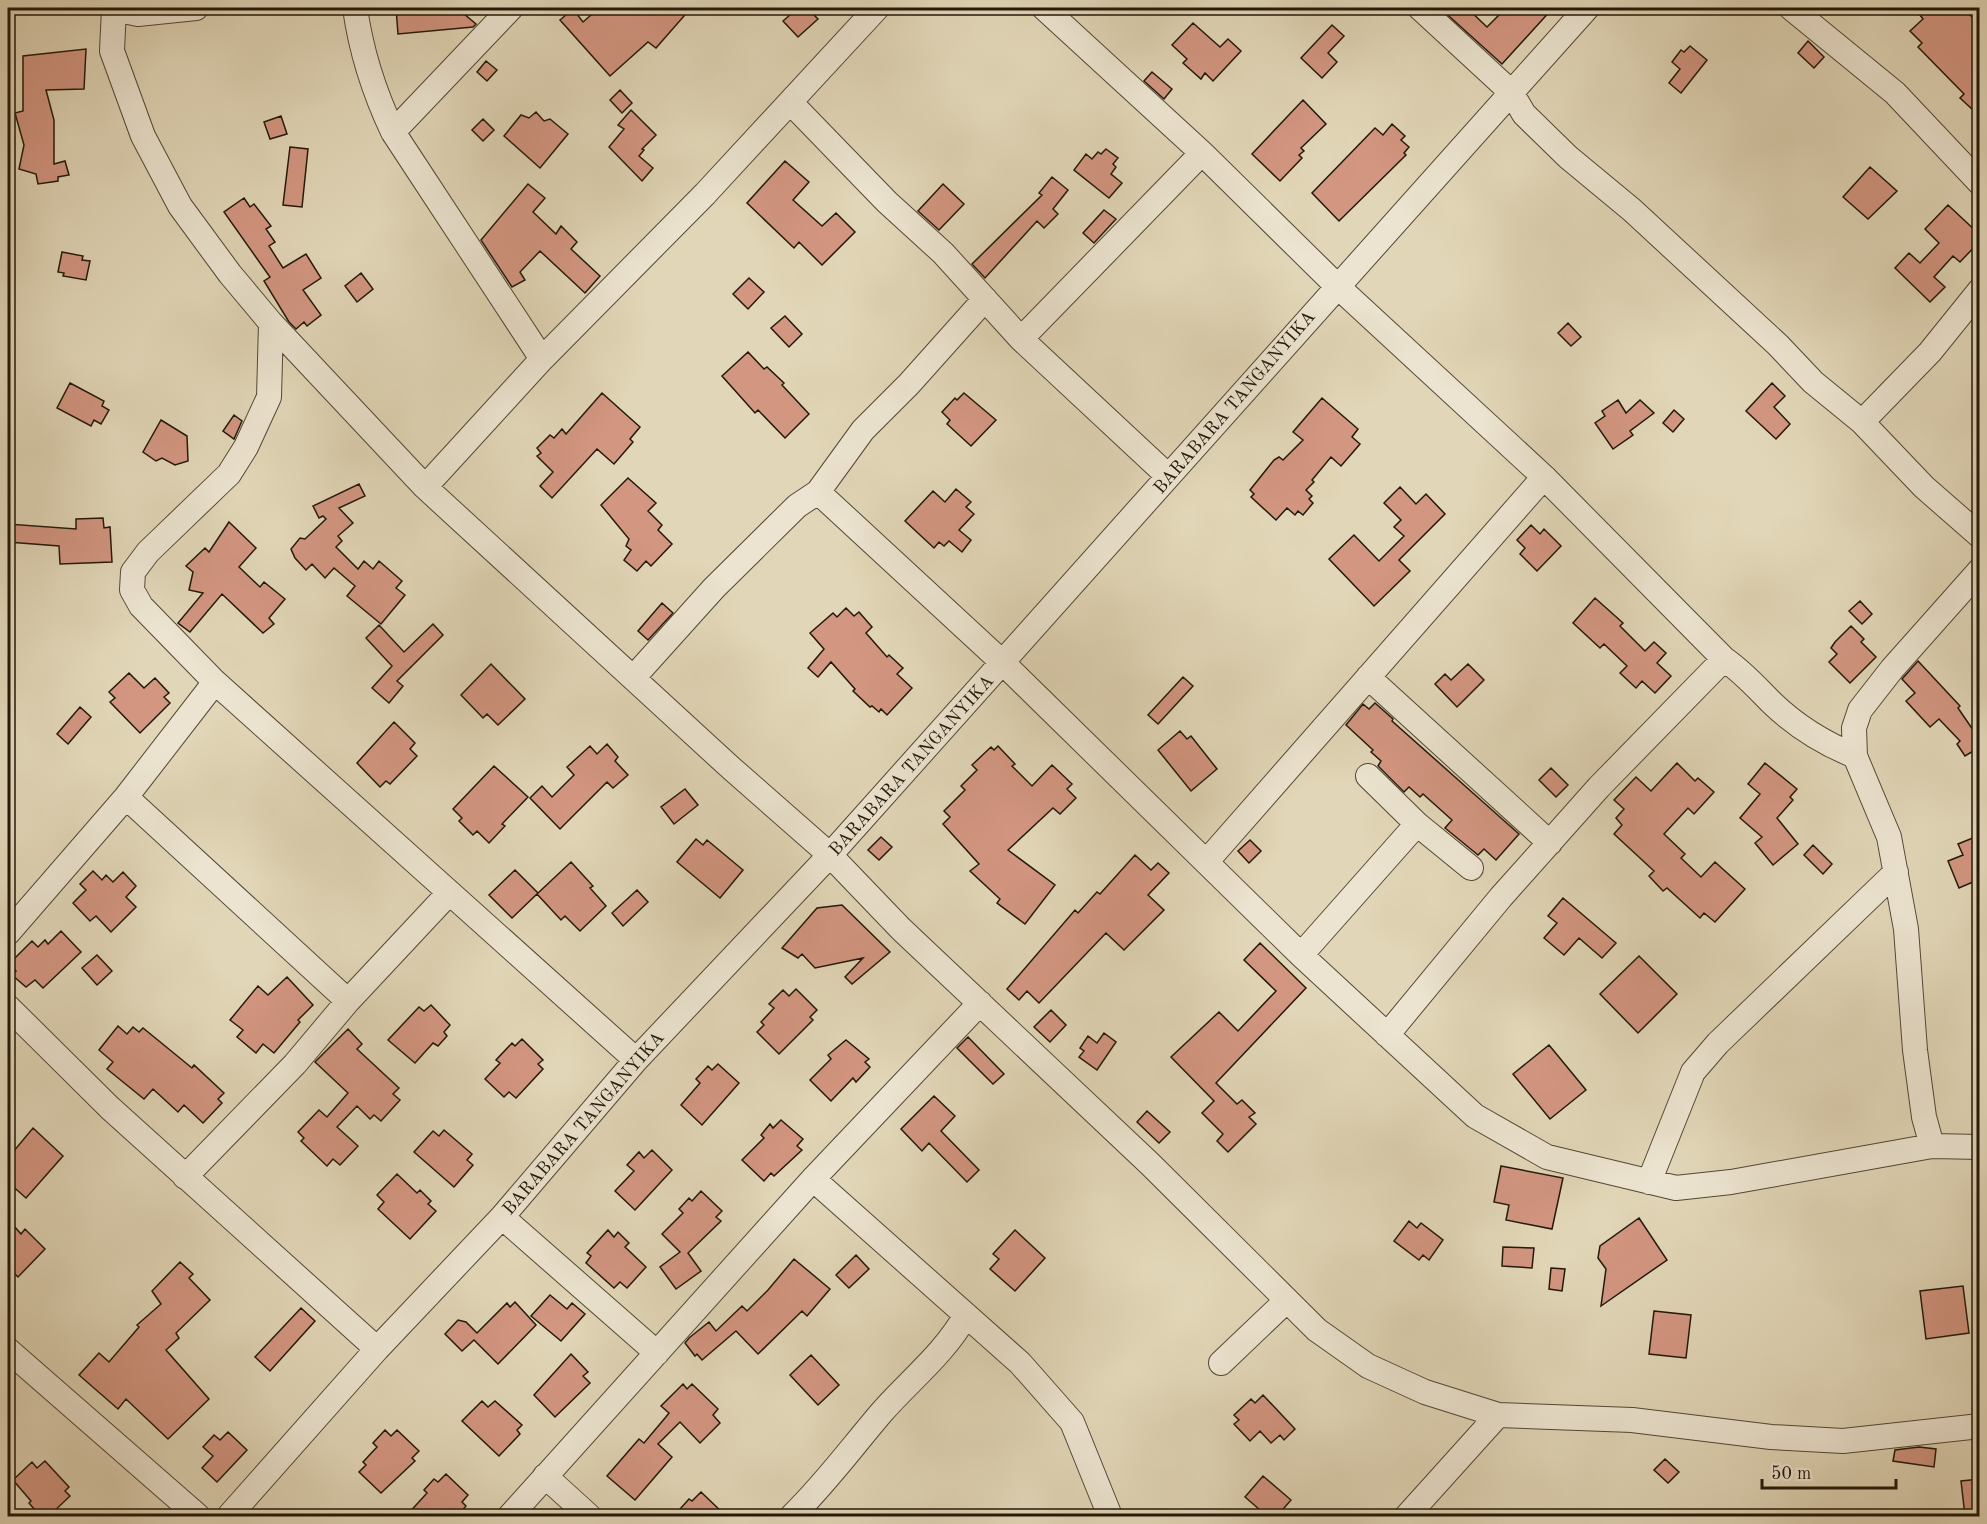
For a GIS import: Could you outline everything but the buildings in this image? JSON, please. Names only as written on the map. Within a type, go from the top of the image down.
[{"type":"street","points":[[196,8],[138,14],[114,8],[112,51],[143,136],[180,206],[230,274],[271,322],[425,487],[830,855],[901,929],[1150,1164],[1285,1302],[1317,1330],[1368,1366],[1425,1392],[1498,1415],[1632,1420],[1771,1437],[1843,1441],[1980,1426]]},
{"type":"street","points":[[355,8],[363,51],[378,102],[393,132],[542,359]]},
{"type":"street","points":[[393,132],[511,8]]},
{"type":"street","points":[[425,487],[542,359],[791,103],[877,8]]},
{"type":"street","points":[[1044,8],[1203,153],[1336,285],[1544,477],[1724,659],[1744,673],[1773,704],[1818,741],[1855,756]]},
{"type":"street","points":[[1420,8],[1511,92],[1524,114],[1568,157],[1632,210],[1778,345],[1813,382],[1862,422],[1924,487],[1980,536]]},
{"type":"street","name":"BARABARA TANGANYIKA","points":[[229,1516],[377,1349],[502,1217],[636,1060],[830,855],[1336,285],[1587,8]]},
{"type":"street","points":[[1791,8],[1895,93],[1980,183]]},
{"type":"street","points":[[791,103],[886,202],[943,253],[1021,339],[1168,476]]},
{"type":"street","points":[[1021,339],[1203,153]]},
{"type":"street","points":[[1862,422],[1930,352],[1980,290]]},
{"type":"street","points":[[633,678],[714,588],[797,506],[818,492],[863,430],[909,384],[985,299]]},
{"type":"street","points":[[271,322],[269,397],[246,447],[229,474],[148,552],[133,572],[132,590],[141,606],[215,682],[636,1060]]},
{"type":"street","points":[[1207,861],[1544,477]]},
{"type":"street","points":[[818,492],[1002,662],[1301,955],[1475,1116],[1546,1157],[1676,1188],[1731,1182],[1932,1146],[1980,1147]]},
{"type":"street","points":[[1932,1146],[1920,1083],[1906,929],[1896,872],[1889,837],[1855,756],[1854,728],[1860,710],[1980,570]]},
{"type":"street","points":[[1387,1035],[1599,786],[1724,659]]},
{"type":"street","points":[[1368,677],[1550,843]]},
{"type":"street","points":[[8,933],[126,797],[215,682]]},
{"type":"street","points":[[1368,776],[1417,824],[1471,868]]},
{"type":"street","points":[[126,797],[348,1001]]},
{"type":"street","points":[[1301,955],[1417,824]]},
{"type":"street","points":[[1649,1182],[1693,1072],[1718,1043],[1896,872]]},
{"type":"street","points":[[186,1178],[295,1064],[348,1001],[449,893]]},
{"type":"street","points":[[510,1516],[813,1179],[980,1003]]},
{"type":"street","points":[[8,1007],[110,1108],[377,1349]]},
{"type":"street","points":[[813,1179],[1020,1363],[1072,1422],[1110,1516]]},
{"type":"street","points":[[502,1217],[657,1353]]},
{"type":"street","points":[[1221,1363],[1285,1302]]},
{"type":"street","points":[[792,1516],[819,1491],[883,1411],[952,1340],[966,1315]]},
{"type":"street","points":[[8,1350],[198,1516]]},
{"type":"street","points":[[1407,1516],[1498,1415]]},
{"type":"street","points":[[545,1476],[588,1516]]}]
